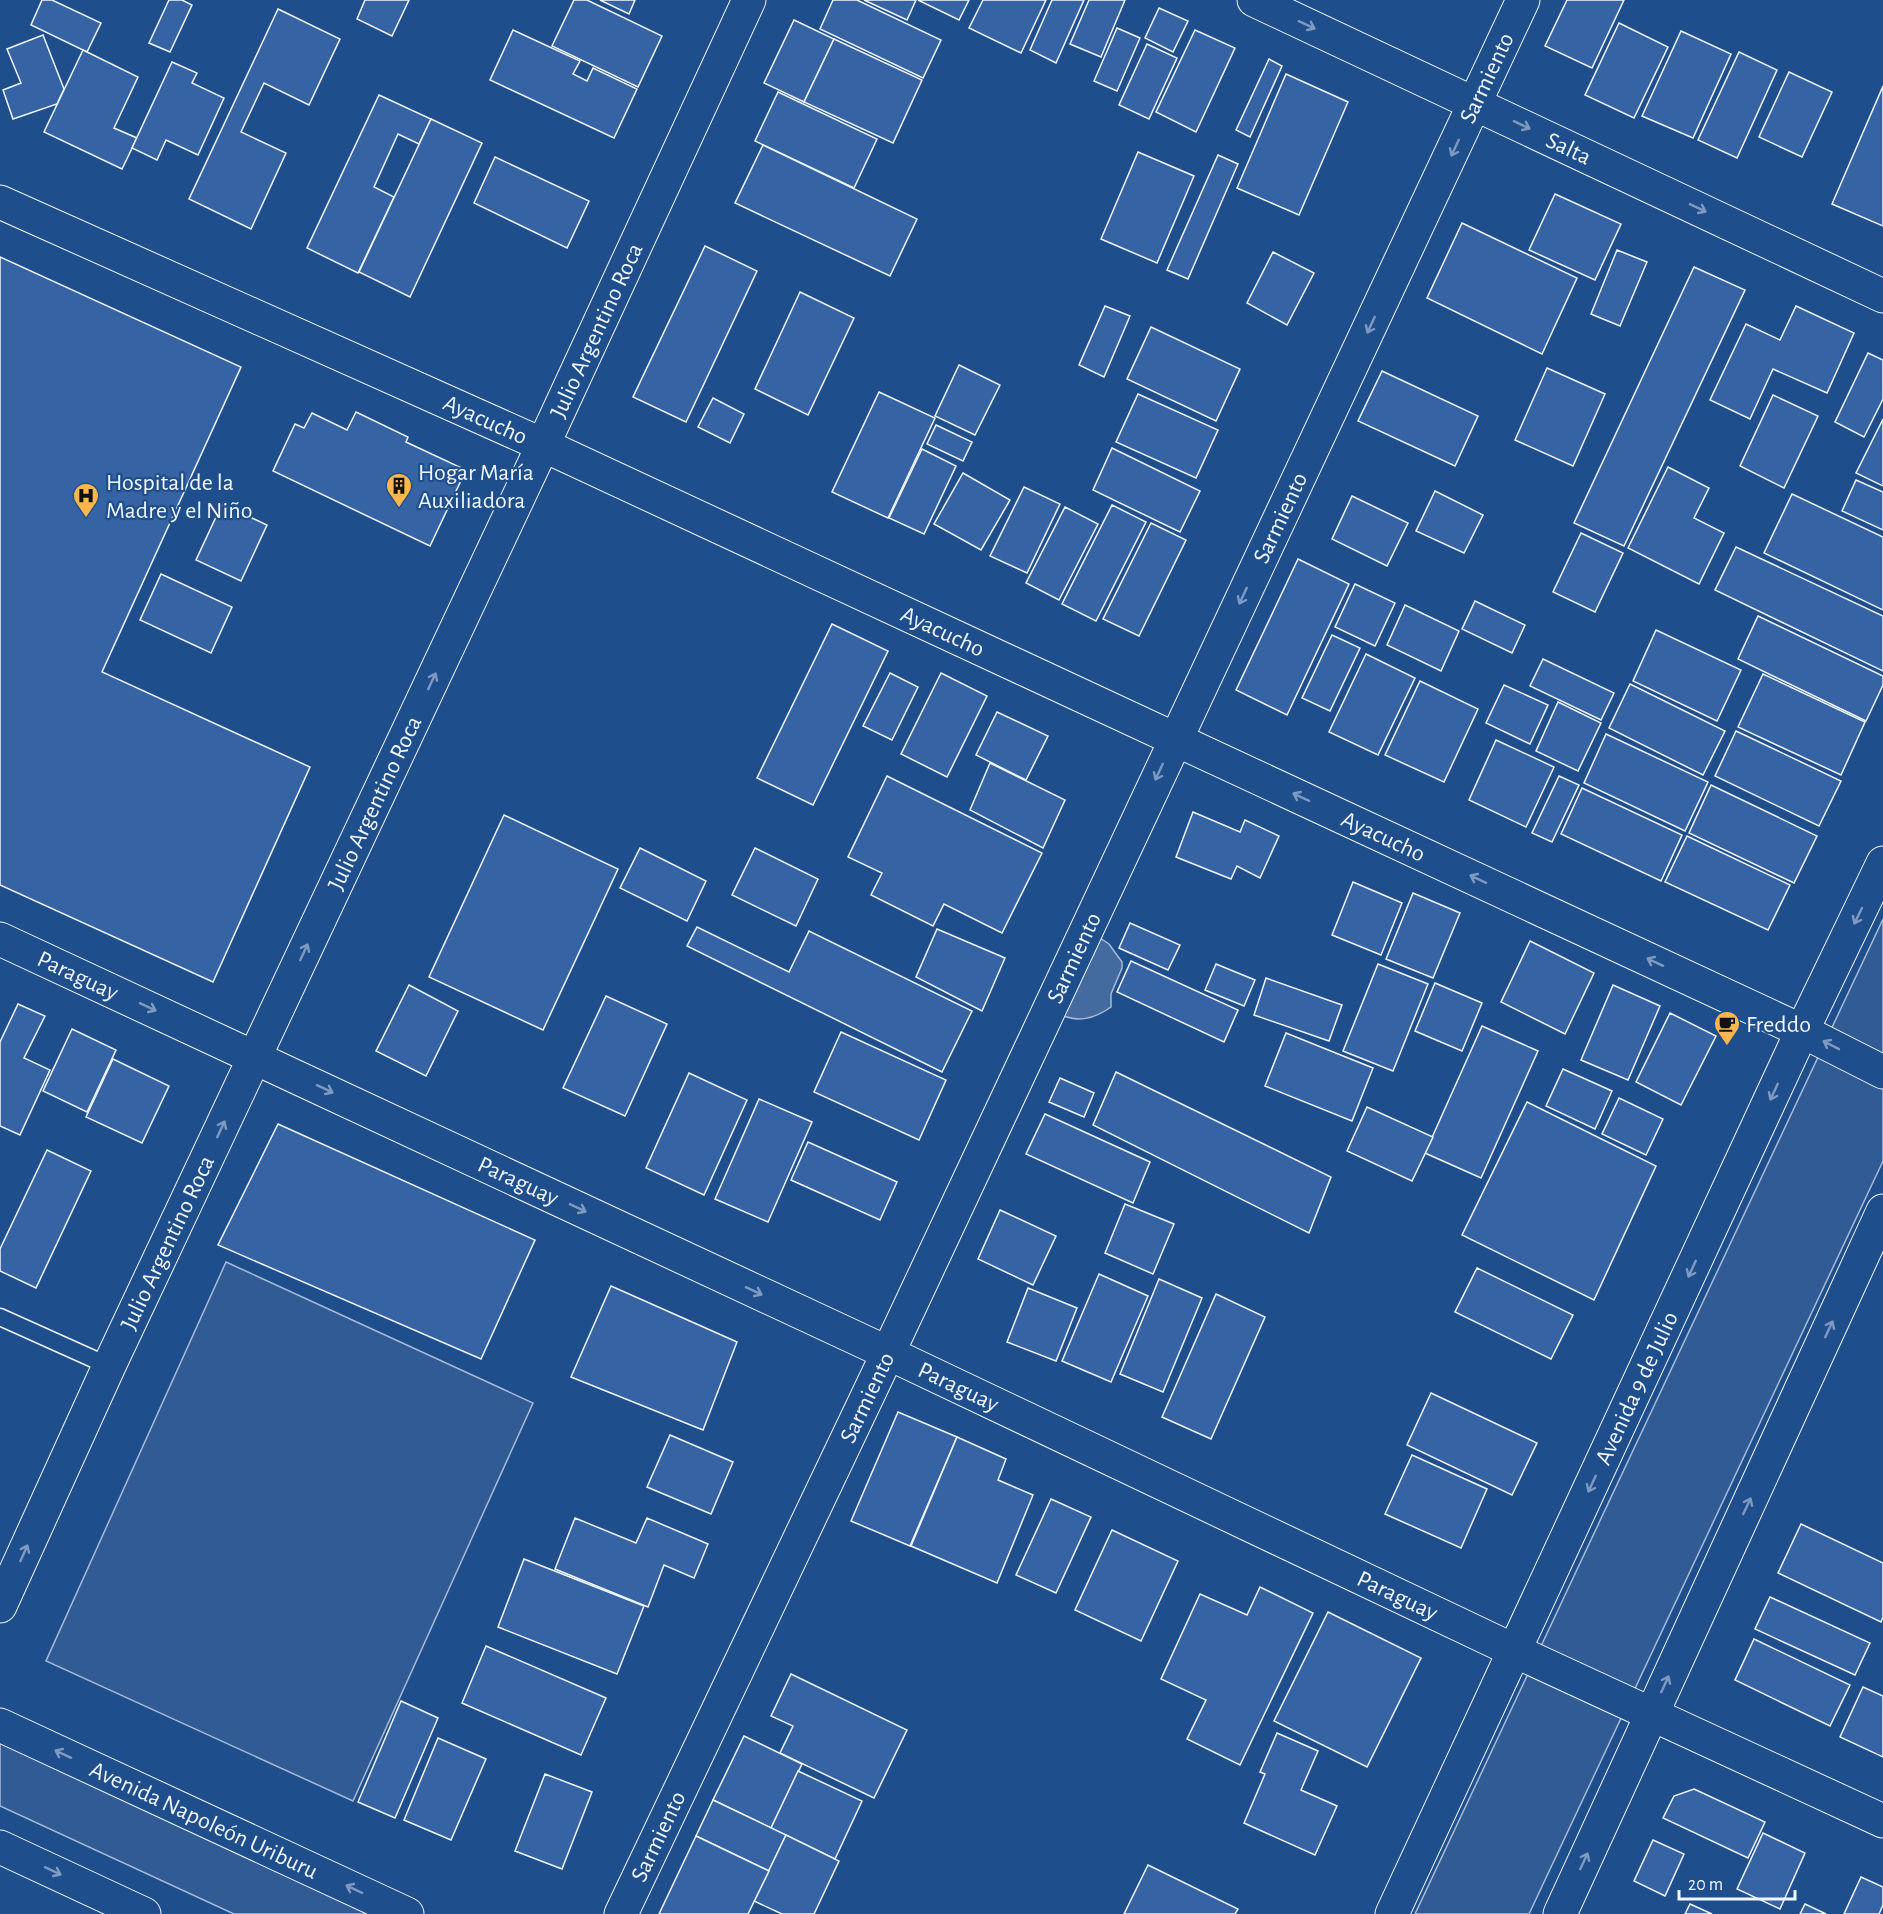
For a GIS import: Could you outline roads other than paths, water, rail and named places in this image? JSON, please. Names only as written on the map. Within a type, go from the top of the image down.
[{"type":"street","name":"Julio Argentino Roca","points":[[0,1606],[109,1366],[543,445],[749,0]]},
{"type":"street","name":"Salta","points":[[1254,0],[1883,296]]},
{"type":"street","name":"Sarmiento","points":[[621,1914],[888,1353],[1523,0]]},
{"type":"street","name":"Ayacucho","points":[[0,202],[543,445],[1803,1031],[1883,1072]]},
{"type":"street","name":"Avenida 9 de Julio","points":[[1392,1914],[1883,863]]},
{"type":"street","name":"Paraguay","points":[[0,939],[255,1056],[1515,1651],[1883,1821]]},
{"type":"street","points":[[1560,1914],[1883,1211]]},
{"type":"street","name":"Avenida Napoleón Uriburu","points":[[0,1725],[407,1914]]},
{"type":"street","points":[[0,1847],[144,1914]]},
{"type":"lane","points":[[0,1317],[109,1366]]},
{"type":"place","name":"Hogar María Auxiliadora","points":[[399,509]]},
{"type":"place","name":"Hospital de la Madre y el Niño","points":[[86,519]]},
{"type":"place","name":"Freddo","points":[[1727,1047]]}]
